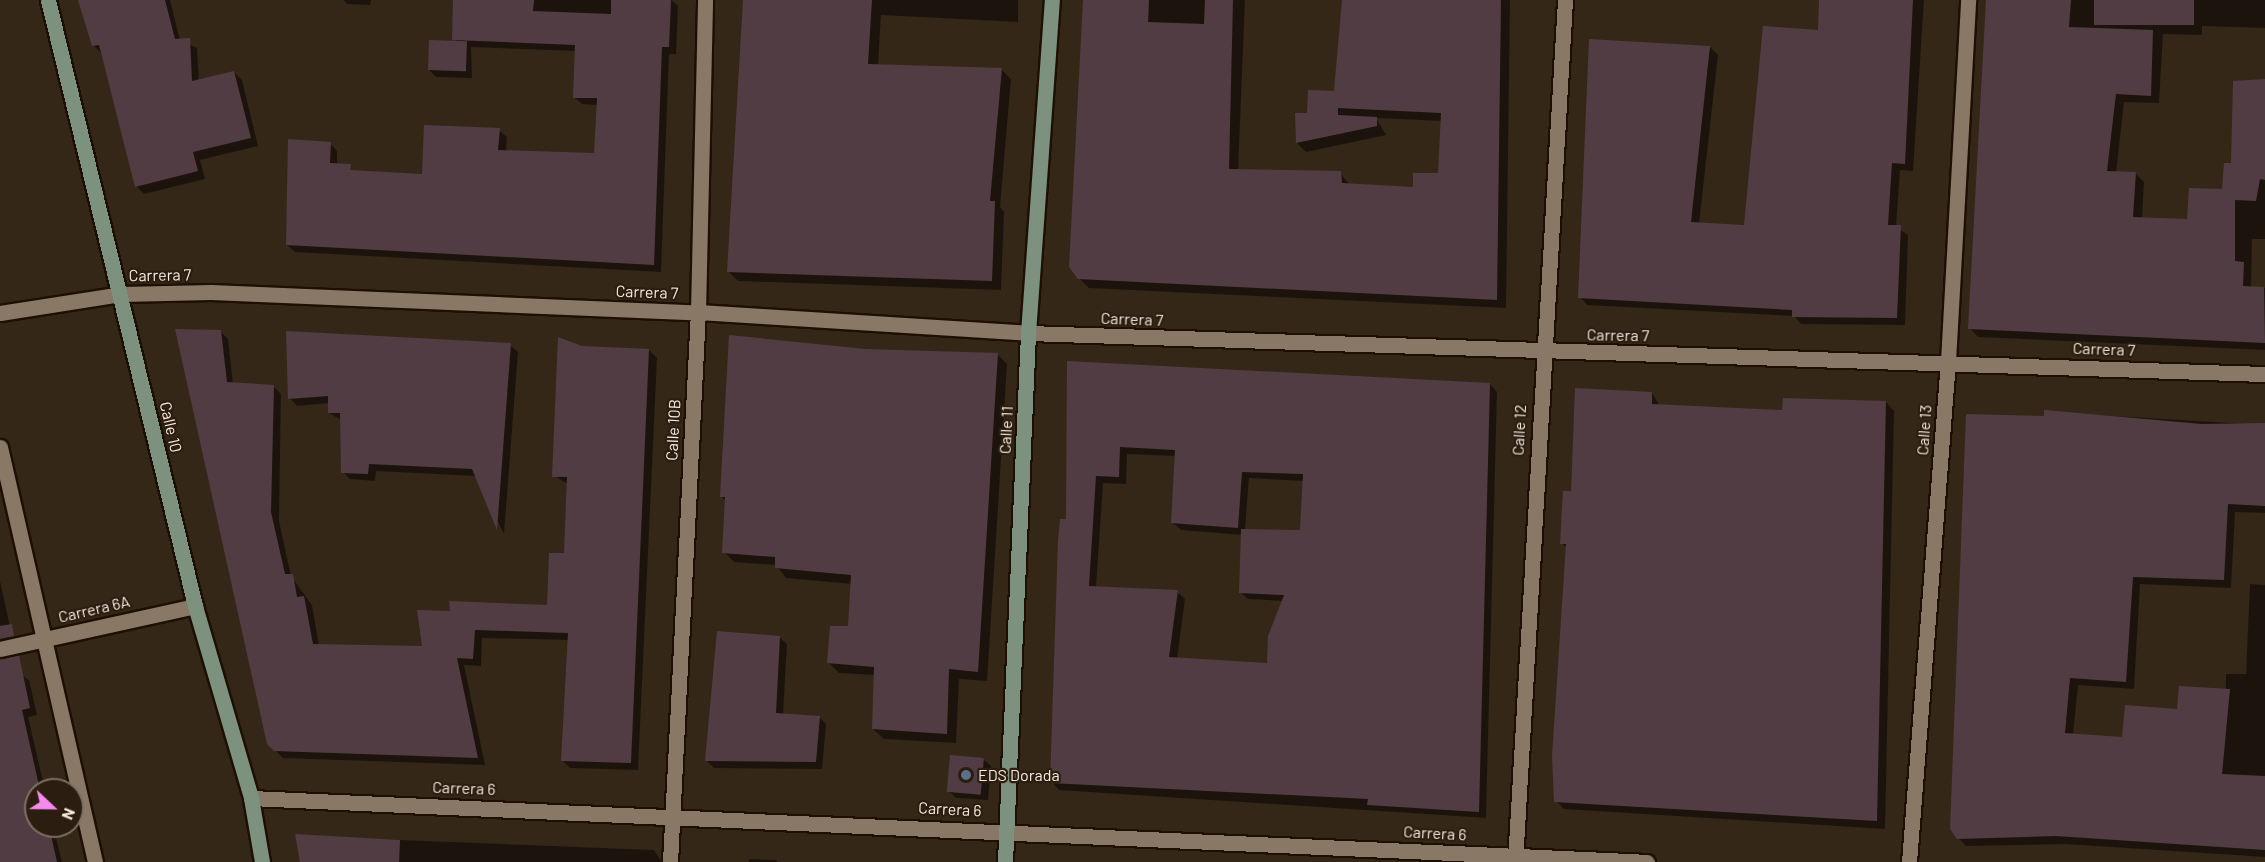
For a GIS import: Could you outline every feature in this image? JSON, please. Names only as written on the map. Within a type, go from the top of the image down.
[{"type":"main road","name":"Calle 10","points":[[48,0],[195,606],[251,798],[262,862]]},
{"type":"main road","name":"Calle 11","points":[[1005,862],[1028,333],[1052,0]]},
{"type":"street","name":"Calle 10B","points":[[670,862],[698,312],[705,0]]},
{"type":"street","name":"Calle 12","points":[[1515,859],[1542,351],[1565,0]]},
{"type":"street","name":"Calle 13","points":[[1909,862],[1948,361],[1968,0]]},
{"type":"street","name":"Carrera 7","points":[[0,313],[121,294],[211,292],[698,312],[1028,333],[1542,351],[1948,361],[2265,374]]},
{"type":"street","points":[[0,447],[42,640],[95,862]]},
{"type":"street","name":"Carrera 6A","points":[[0,649],[195,606]]},
{"type":"street","name":"Carrera 6","points":[[251,798],[671,814],[1007,830],[1515,859],[1647,862]]},
{"type":"building","points":[[78,0],[165,0],[175,39],[190,38],[192,81],[234,71],[251,138],[193,152],[198,171],[135,187],[99,45],[92,46]]},
{"type":"building","points":[[453,0],[534,0],[533,11],[611,14],[611,0],[671,0],[669,47],[662,47],[654,265],[286,245],[288,139],[331,142],[330,163],[351,164],[350,170],[422,174],[424,125],[500,128],[498,150],[594,153],[597,98],[573,98],[575,45],[452,40]]},
{"type":"building","points":[[743,0],[872,0],[868,64],[1002,68],[990,201],[995,201],[992,281],[727,272]]},
{"type":"building","points":[[1083,0],[1149,0],[1148,22],[1204,24],[1205,0],[1233,0],[1229,169],[1341,171],[1342,183],[1413,187],[1413,173],[1438,173],[1441,113],[1338,108],[1338,115],[1377,117],[1377,126],[1296,143],[1295,113],[1307,113],[1308,90],[1334,91],[1342,0],[1501,0],[1497,300],[1078,279],[1069,267]]},
{"type":"building","points":[[1819,0],[1913,0],[1905,164],[1892,163],[1888,225],[1901,225],[1897,318],[1792,317],[1792,310],[1578,298],[1589,39],[1710,46],[1691,222],[1744,225],[1763,26],[1818,30]]},
{"type":"building","points":[[1986,0],[2071,0],[2069,27],[2153,30],[2151,96],[2116,94],[2107,171],[2136,172],[2133,217],[2187,219],[2189,188],[2222,189],[2224,163],[2231,163],[2233,81],[2265,79],[2265,180],[2260,179],[2256,201],[2235,200],[2235,261],[2244,262],[2243,286],[2264,287],[2265,343],[1968,329]]},
{"type":"building","points":[[2094,0],[2194,0],[2194,25],[2094,25]]},
{"type":"building","points":[[429,40],[467,41],[466,71],[428,70]]},
{"type":"building","points":[[175,329],[221,330],[227,382],[274,385],[271,512],[285,574],[293,574],[297,597],[304,596],[313,644],[422,646],[417,610],[450,611],[449,601],[547,605],[549,553],[564,553],[567,477],[552,477],[558,337],[582,346],[649,349],[631,763],[561,761],[568,633],[475,630],[473,659],[457,658],[478,758],[274,751],[267,744]]},
{"type":"building","points":[[286,331],[511,343],[497,530],[472,469],[369,464],[368,474],[341,473],[340,413],[328,413],[328,396],[288,399]]},
{"type":"building","points":[[729,335],[865,349],[998,353],[978,672],[949,669],[947,734],[872,729],[874,667],[827,663],[830,626],[848,626],[851,575],[775,568],[775,557],[722,553],[725,497],[720,497]]},
{"type":"building","points":[[1067,361],[1490,383],[1479,812],[1367,805],[1368,799],[1050,783],[1058,541],[1060,519],[1066,519]],"holes":[[[1120,447],[1175,450],[1171,523],[1238,528],[1242,472],[1303,474],[1300,530],[1241,529],[1239,593],[1284,595],[1268,636],[1267,663],[1169,657],[1178,590],[1089,586],[1096,476],[1119,477]]]},
{"type":"building","points":[[1575,388],[1652,392],[1652,404],[1782,410],[1783,398],[1886,401],[1877,821],[1554,802],[1552,756],[1566,544],[1560,544],[1563,491],[1571,491]]},
{"type":"building","points":[[2044,410],[2202,424],[2265,423],[2265,506],[2228,504],[2224,580],[2133,577],[2126,682],[2070,678],[2065,733],[2122,737],[2125,705],[2177,709],[2179,686],[2230,689],[2222,774],[2265,776],[2265,850],[2056,836],[1957,839],[1950,829],[1966,414],[2044,416]]},
{"type":"building","points":[[12,624],[14,636],[0,639],[0,626]]},
{"type":"building","points":[[717,631],[780,636],[776,713],[820,716],[816,762],[705,761]]},
{"type":"building","points":[[19,655],[30,708],[22,710],[37,778],[24,778],[24,838],[52,838],[57,862],[0,862],[0,658]]},
{"type":"building","name":"EDS Dorada","points":[[950,755],[984,758],[981,795],[947,792]]},
{"type":"building","points":[[295,834],[400,840],[399,862],[300,862]]},
{"type":"place","name":"EDS Dorada","points":[[966,775]]}]
